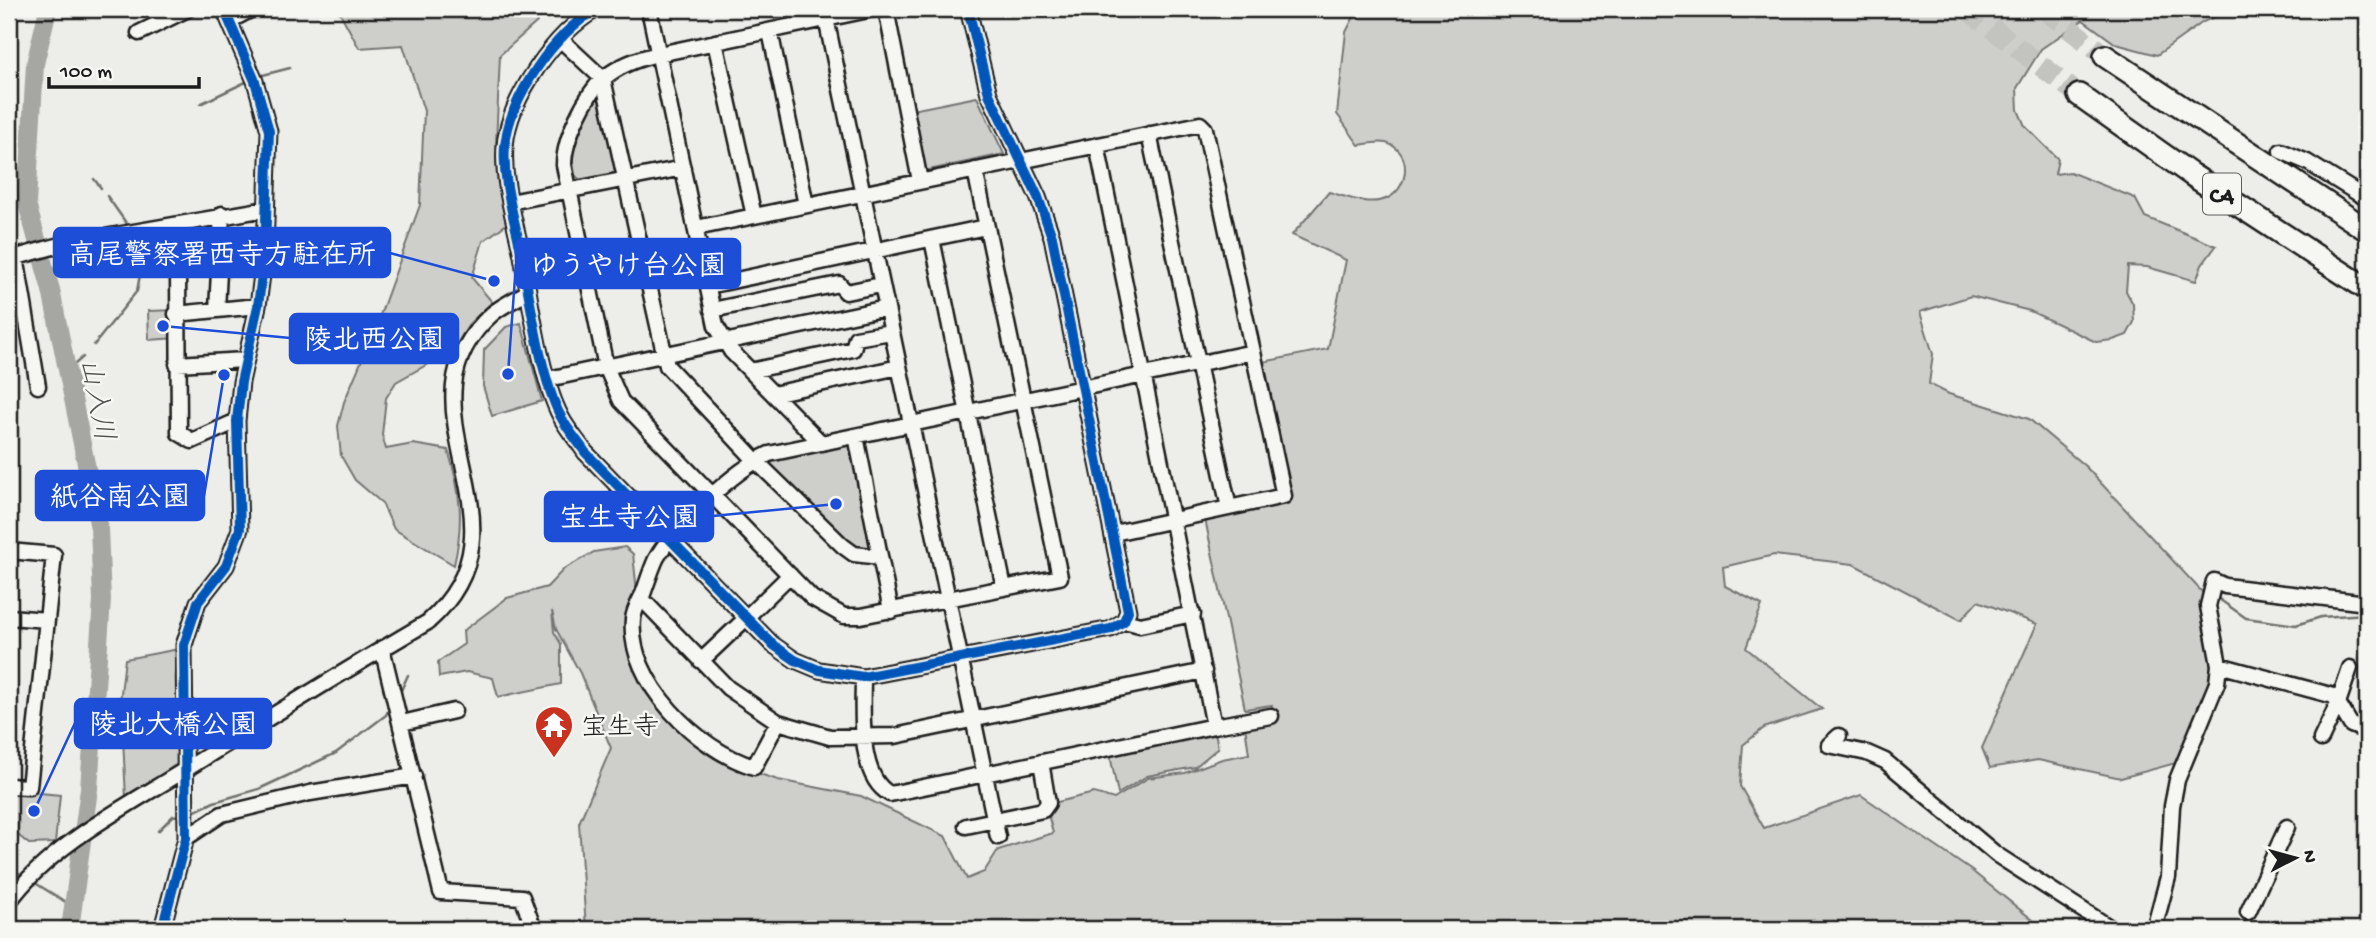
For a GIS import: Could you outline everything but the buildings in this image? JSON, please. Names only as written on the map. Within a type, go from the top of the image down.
[{"type":"highway","name":"C4","points":[[2105,56],[2367,230]]},
{"type":"highway","name":"C4","points":[[2079,95],[2192,175],[2367,289]]},
{"type":"street","points":[[139,33],[188,9]]},
{"type":"street","points":[[162,929],[186,838],[184,645],[198,602],[226,566],[240,529],[237,421],[245,360],[258,306],[267,209],[269,131],[256,81],[228,15],[252,9]]},
{"type":"street","points":[[597,9],[560,39],[529,83],[510,123],[505,145],[505,171],[528,292],[548,379],[560,415],[578,442],[772,644],[795,660],[819,670],[863,677],[1111,629],[1124,621],[1128,611],[1052,237],[1038,197],[989,94],[968,9]]},
{"type":"street","points":[[649,9],[712,310],[724,342],[821,443]]},
{"type":"street","points":[[873,9],[825,14],[769,31],[659,54],[627,64],[603,79],[570,131],[564,147],[569,190],[606,367],[631,413],[813,598],[844,616],[891,611],[1059,577],[975,170]]},
{"type":"street","points":[[886,9],[920,181]]},
{"type":"street","points":[[825,14],[998,837]]},
{"type":"street","points":[[769,31],[806,205]]},
{"type":"street","points":[[560,39],[603,79],[662,355],[672,375],[843,546],[854,554],[880,557]]},
{"type":"street","points":[[715,43],[754,216]]},
{"type":"street","points":[[696,228],[1200,124],[1205,129],[1283,496],[1114,533]]},
{"type":"street","points":[[1149,134],[1228,508]]},
{"type":"street","points":[[1097,145],[1214,726]]},
{"type":"street","points":[[2281,151],[2308,162],[2367,199]]},
{"type":"street","points":[[510,202],[683,168]]},
{"type":"street","points":[[38,386],[15,257],[64,244],[222,214],[267,209]]},
{"type":"street","points":[[217,310],[222,214]]},
{"type":"street","points":[[708,286],[986,227]]},
{"type":"street","points":[[932,239],[1004,588]]},
{"type":"street","points":[[219,262],[178,270],[176,314],[179,433],[192,441],[237,421]]},
{"type":"street","points":[[712,310],[839,284],[846,292],[881,285]]},
{"type":"street","points":[[9,902],[44,863],[124,808],[288,703],[428,622],[444,608],[465,572],[472,550],[474,528],[453,412],[456,376],[464,352],[477,330],[494,313],[528,292]]},
{"type":"street","points":[[176,314],[258,306]]},
{"type":"street","points":[[548,379],[886,309]]},
{"type":"street","points":[[750,371],[853,349],[856,338],[891,332]]},
{"type":"street","points":[[778,722],[754,767],[737,762],[686,726],[650,685],[640,657],[633,619],[656,559],[670,538],[737,472],[769,454],[1253,352]]},
{"type":"street","points":[[177,364],[245,360]]},
{"type":"street","points":[[773,394],[899,368]]},
{"type":"street","points":[[856,436],[891,611]]},
{"type":"street","points":[[9,551],[54,555],[29,787],[9,786]]},
{"type":"street","points":[[752,612],[790,575]]},
{"type":"street","points":[[2154,929],[2168,877],[2172,806],[2177,780],[2217,683],[2219,665],[2208,606],[2214,581],[2224,586],[2367,603]]},
{"type":"street","points":[[641,598],[729,688],[778,722],[830,737],[863,739],[895,736],[1204,671]]},
{"type":"street","points":[[1124,621],[1140,625],[1193,614]]},
{"type":"street","points":[[9,617],[47,620]]},
{"type":"street","points":[[701,661],[740,624]]},
{"type":"street","points":[[383,648],[441,892],[522,897],[534,929]]},
{"type":"street","points":[[2219,665],[2334,696],[2351,725],[2367,732]]},
{"type":"street","points":[[2321,739],[2339,703],[2350,668]]},
{"type":"street","points":[[863,677],[863,739],[874,780],[880,789],[890,794],[1270,716]]},
{"type":"street","points":[[402,723],[454,711]]},
{"type":"street","points":[[1839,736],[1829,745],[1867,753],[1885,761],[1997,855],[2112,929]]},
{"type":"street","points":[[966,826],[1043,810],[1048,803],[1041,762]]},
{"type":"street","points":[[186,838],[222,814],[310,793],[414,776]]},
{"type":"street","points":[[2248,912],[2287,827]]},
{"type":"shaded area","points":[[338,9],[535,9],[537,22],[500,55],[496,144],[508,223],[483,241],[472,278],[492,302],[470,323],[453,350],[396,382],[386,398],[382,435],[386,449],[413,444],[448,450],[460,507],[454,565],[394,529],[382,503],[355,480],[341,456],[338,426],[344,402],[375,329],[420,205],[424,111],[403,45],[359,48]]},
{"type":"shaded area","points":[[1358,9],[2232,9],[2203,22],[2157,55],[2116,44],[2083,20],[2041,49],[2017,88],[2018,110],[2025,126],[2058,159],[2055,174],[2070,172],[2135,198],[2145,217],[2216,246],[2202,265],[2196,281],[2147,267],[2128,266],[2126,291],[2133,304],[2134,322],[2127,335],[2096,342],[2030,311],[1971,296],[1920,312],[1933,354],[1929,384],[1949,394],[2029,419],[2086,467],[2204,594],[2215,633],[2207,695],[2176,763],[2121,778],[2038,760],[1990,768],[1982,748],[2037,624],[1978,601],[1961,620],[1853,564],[1774,555],[1723,567],[1725,586],[1762,605],[1746,648],[1822,709],[1764,728],[1743,745],[1740,786],[1764,828],[1861,795],[1972,871],[2044,929],[586,929],[579,823],[611,748],[580,673],[556,629],[552,611],[554,632],[561,644],[561,684],[498,697],[493,678],[467,672],[439,677],[438,662],[464,644],[463,631],[507,598],[547,587],[564,569],[594,552],[625,547],[633,554],[637,592],[627,621],[648,690],[732,765],[778,780],[861,796],[945,836],[967,879],[984,872],[998,850],[1053,833],[1049,818],[1057,802],[1094,793],[1114,799],[1148,778],[1185,773],[1222,759],[1249,754],[1245,726],[1271,721],[1272,705],[1245,709],[1205,519],[1291,500],[1263,362],[1328,349],[1346,260],[1292,235],[1329,192],[1358,200],[1381,201],[1395,193],[1404,178],[1404,161],[1394,147],[1383,142],[1359,145],[1337,114],[1346,32]]},
{"type":"shaded area","points":[[597,97],[604,100],[617,169],[614,175],[581,181],[575,175],[573,141]]},
{"type":"shaded area","points":[[977,97],[1004,154],[924,171],[912,110]]},
{"type":"shaded area","points":[[177,310],[177,338],[149,340],[148,311]]},
{"type":"shaded area","points":[[521,323],[542,401],[492,416],[483,386],[484,350],[506,327]]},
{"type":"shaded area","points":[[844,444],[853,450],[873,549],[855,548],[770,466],[772,461]]},
{"type":"shaded area","points":[[179,649],[183,760],[126,798],[123,739],[116,736],[125,659]]},
{"type":"shaded area","points":[[1215,731],[1218,748],[1195,767],[1147,776],[1118,794],[1110,755]]},
{"type":"shaded area","points":[[9,790],[60,795],[55,843],[29,844],[9,828]]},
{"type":"waterway","name":"山入川","points":[[48,9],[35,64],[27,204],[51,290],[99,528],[102,600],[89,789],[70,929]]},
{"type":"waterway","points":[[259,76],[290,68]]},
{"type":"waterway","points":[[200,104],[250,80]]},
{"type":"waterway","points":[[9,162],[16,186],[26,201]]},
{"type":"waterway","points":[[94,179],[101,188]]},
{"type":"waterway","points":[[107,196],[129,227]]},
{"type":"waterway","points":[[94,345],[137,291],[140,275],[132,238]]},
{"type":"waterway","points":[[67,371],[83,357]]},
{"type":"waterway","points":[[2216,597],[2246,618],[2296,625],[2321,617],[2367,614]]},
{"type":"waterway","points":[[398,697],[408,675]]},
{"type":"waterway","points":[[193,812],[214,802],[259,789],[336,753],[386,715],[390,707]]},
{"type":"waterway","points":[[158,831],[173,816],[181,815]]},
{"type":"waterway","points":[[9,867],[24,876]]},
{"type":"waterway","points":[[32,881],[72,906]]},
{"type":"tunnel","points":[[1967,9],[2079,95]]},
{"type":"tunnel","points":[[2044,9],[2105,56]]},
{"type":"cycle path","points":[[162,929],[186,838],[184,645],[198,602],[226,566],[240,529],[237,421],[241,382],[258,306],[265,251],[269,131],[255,81],[224,9]]},
{"type":"cycle path","points":[[597,9],[565,33],[537,68],[515,108],[505,146],[505,174],[510,201],[537,339],[554,401],[563,421],[585,452],[772,644],[795,660],[819,670],[863,677],[1111,629],[1124,621],[1128,611],[1052,237],[1038,197],[989,94],[968,9]]},
{"type":"place","name":"高尾警察署西寺方駐在所","points":[[494,281]]},
{"type":"place","name":"陵北西公園","points":[[163,326]]},
{"type":"place","name":"ゆうやけ台公園","points":[[508,374]]},
{"type":"place","name":"紙谷南公園","points":[[224,375]]},
{"type":"place","name":"宝生寺公園","points":[[836,504]]},
{"type":"place","name":"宝生寺","points":[[554,759]]},
{"type":"place","name":"陵北大橋公園","points":[[34,811]]}]
